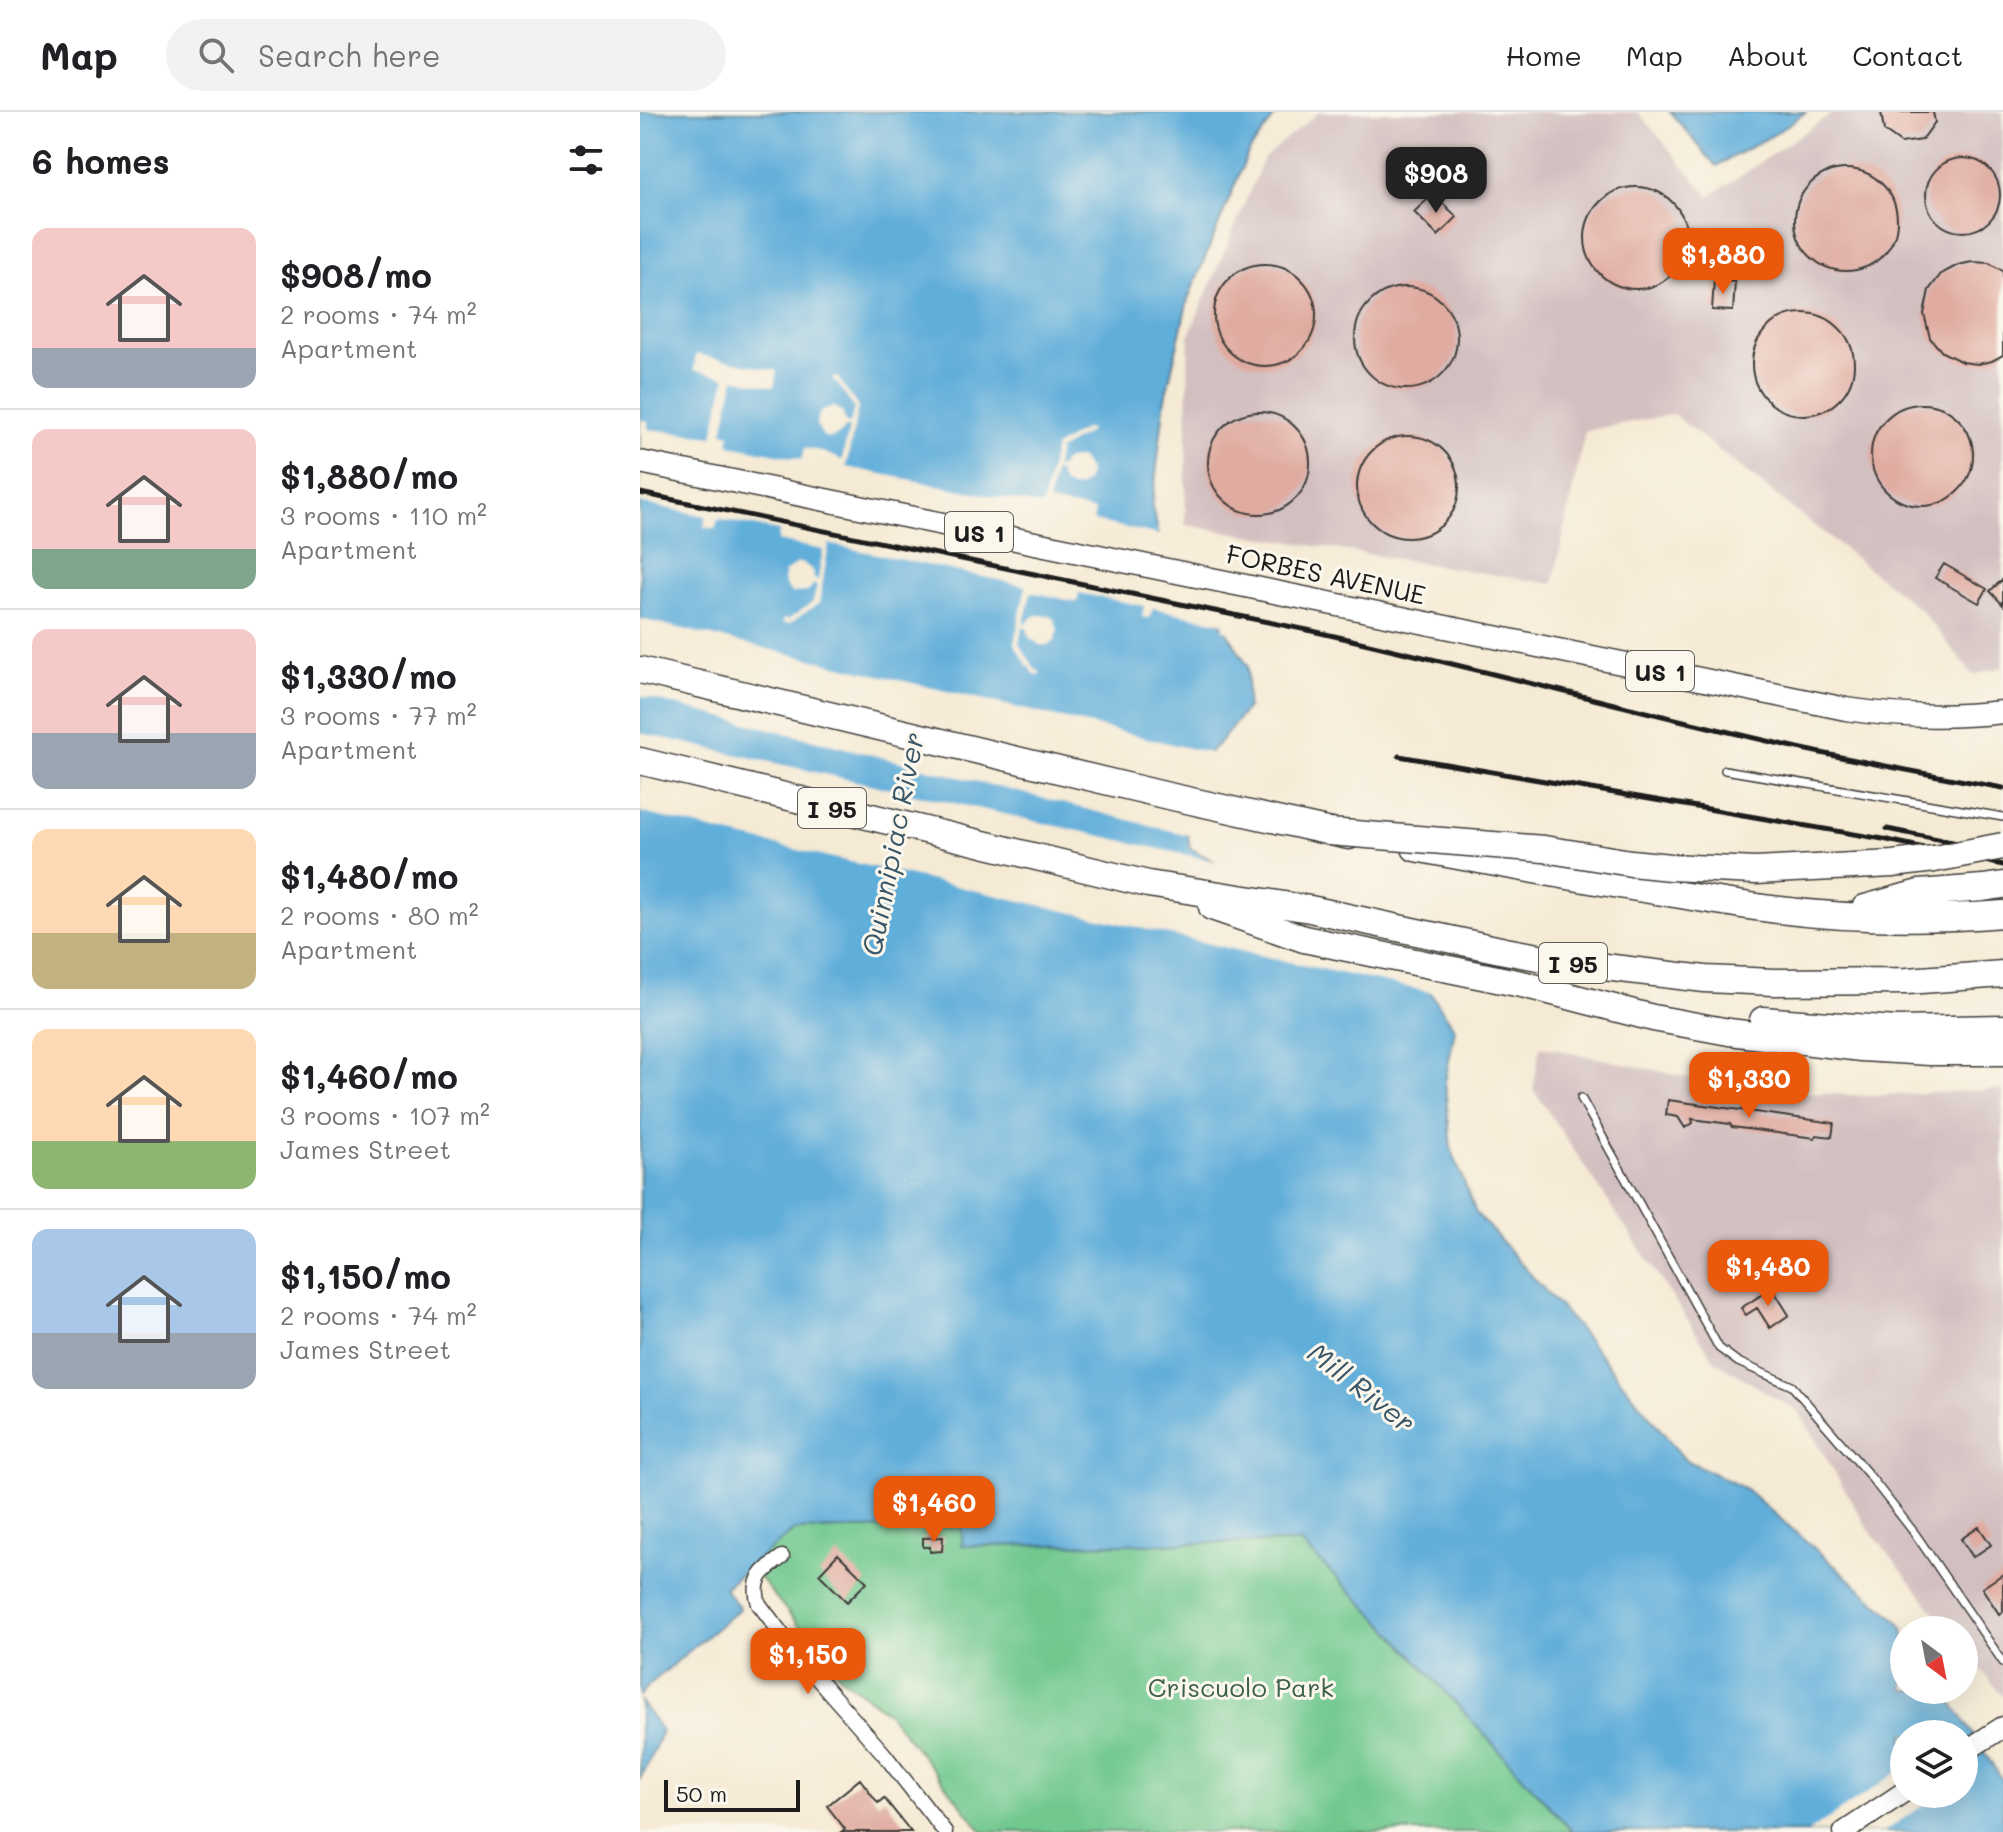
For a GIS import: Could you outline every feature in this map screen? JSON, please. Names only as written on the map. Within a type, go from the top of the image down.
[{"type":"highway","points":[[640,670],[1329,832],[1558,875],[1772,910],[1905,917],[2003,914]]},
{"type":"highway","name":"I 95","points":[[640,761],[1148,884],[1310,909],[1505,951],[1638,972],[1774,982],[1907,981],[2003,974]]},
{"type":"highway","points":[[1329,832],[1544,849],[1670,867],[1756,871],[1893,864],[2003,846]]},
{"type":"highway","points":[[1148,884],[1304,939],[1526,985],[1653,1018],[1729,1032],[1875,1049],[2003,1052]]},
{"type":"highway","points":[[1840,915],[1919,893],[2003,885]]},
{"type":"highway","points":[[1526,985],[1798,1023],[1896,1030],[2003,1028]]},
{"type":"main road","name":"FORBES AVENUE","points":[[640,462],[1846,709],[1910,717],[2003,712]]},
{"type":"main road","points":[[1978,1743],[2003,1727]]},
{"type":"main road","points":[[1844,1832],[1890,1801]]},
{"type":"street","points":[[782,1557],[763,1572],[756,1583],[755,1593],[759,1604],[803,1662],[884,1754],[945,1832]]},
{"type":"lane","points":[[1725,770],[2003,817]]},
{"type":"lane","points":[[1581,1098],[1719,1348],[1738,1362],[1792,1386],[1916,1535],[2003,1662]]},
{"type":"shaded area","points":[[1319,112],[1638,112],[1709,197],[1834,112],[2003,112],[2003,667],[1973,675],[1920,609],[1673,414],[1585,431],[1553,584],[1185,525],[1189,335],[1264,158]]},
{"type":"shaded area","points":[[1540,1046],[1744,1089],[1868,1096],[2003,1089],[2003,1697],[1978,1666],[1978,1616],[1938,1616],[1867,1527],[1799,1412],[1715,1361],[1533,1089]]},
{"type":"green space","name":"Criscuolo Park","points":[[962,1527],[963,1546],[1300,1542],[1384,1624],[1573,1832],[983,1832],[887,1712],[841,1677],[750,1566],[794,1530]]},
{"type":"water","points":[[640,112],[1278,112],[1248,153],[1188,299],[1165,399],[1152,508],[1170,574],[1222,624],[1248,666],[1247,708],[1197,765],[1183,811],[1190,848],[1418,974],[1455,1029],[1445,1082],[1451,1148],[1476,1213],[1580,1330],[1684,1459],[1746,1489],[1892,1616],[1890,1704],[1953,1704],[1963,1720],[1890,1720],[1890,1808],[1978,1808],[1978,1742],[2003,1781],[2003,1832],[1573,1832],[1384,1624],[1300,1542],[962,1546],[962,1527],[794,1530],[724,1588],[740,1608],[640,1696]]},
{"type":"water","points":[[1670,112],[1806,112],[1773,135],[1716,166]]},
{"type":"water","points":[[640,1701],[662,1731],[640,1778]]},
{"type":"pier","points":[[696,354],[777,371],[774,387],[734,378],[723,432],[730,434],[729,445],[802,459],[805,448],[842,460],[849,428],[828,438],[823,436],[816,424],[820,412],[834,407],[850,424],[854,408],[837,383],[833,382],[834,377],[838,378],[858,407],[846,467],[1042,506],[1055,447],[1090,429],[1059,450],[1055,467],[1059,468],[1067,459],[1079,458],[1088,469],[1086,481],[1080,487],[1071,488],[1054,471],[1048,502],[1095,511],[1093,521],[1160,535],[1157,532],[1160,523],[1173,572],[1225,621],[1231,632],[1224,630],[1224,623],[1153,608],[1149,618],[1142,617],[1144,606],[1079,593],[1077,602],[1031,592],[1024,623],[1037,615],[1049,616],[1054,619],[1058,630],[1054,641],[1040,645],[1030,638],[1027,628],[1022,627],[1019,644],[1036,670],[1040,671],[1039,675],[1033,673],[1014,644],[1026,586],[829,544],[819,603],[789,624],[783,623],[783,619],[788,620],[813,602],[817,585],[814,584],[807,592],[792,593],[783,579],[785,572],[798,563],[804,564],[818,580],[823,550],[778,541],[779,531],[718,519],[715,529],[704,527],[706,516],[640,503],[641,420],[648,421],[648,429],[713,436],[726,377],[694,370]]},
{"type":"pier","points":[[640,619],[1214,754],[1200,767],[1187,811],[1192,836],[640,696]]},
{"type":"pier","points":[[640,733],[1227,864],[1420,971],[1435,993],[640,812]]},
{"type":"pier","points":[[1890,1777],[1890,1808],[1920,1808],[1883,1832],[1808,1832]]},
{"type":"building","points":[[1881,112],[1933,112],[1935,122],[1922,140],[1901,143],[1884,131]]},
{"type":"building","points":[[1956,158],[1970,158],[1984,164],[1994,174],[2000,195],[1998,209],[1984,226],[1970,232],[1956,232],[1942,226],[1932,216],[1926,202],[1926,188],[1932,174],[1942,164]]},
{"type":"building","points":[[1846,169],[1865,173],[1882,184],[1893,201],[1897,220],[1893,239],[1882,256],[1865,267],[1846,271],[1827,267],[1810,256],[1799,239],[1795,220],[1799,201],[1810,184],[1827,173]]},
{"type":"building","points":[[1636,187],[1655,191],[1672,202],[1683,219],[1687,238],[1683,257],[1672,274],[1655,285],[1636,289],[1617,285],[1600,274],[1589,257],[1585,238],[1589,219],[1600,202],[1617,191]]},
{"type":"building","points":[[1433,194],[1457,217],[1438,236],[1414,212]]},
{"type":"building","points":[[1972,262],[1989,263],[2003,271],[2003,355],[1978,364],[1962,362],[1942,352],[1930,338],[1924,314],[1929,290],[1941,274]]},
{"type":"building","points":[[1265,264],[1284,268],[1301,279],[1312,296],[1316,315],[1312,334],[1301,351],[1284,362],[1265,366],[1246,362],[1229,351],[1218,334],[1214,315],[1218,296],[1229,279],[1246,268]]},
{"type":"building","points":[[1714,280],[1735,282],[1733,311],[1712,310]]},
{"type":"building","points":[[1406,287],[1425,291],[1442,302],[1453,319],[1457,338],[1453,357],[1442,374],[1425,385],[1406,389],[1387,385],[1370,374],[1359,357],[1355,338],[1359,319],[1370,302],[1387,291]]},
{"type":"building","points":[[1803,313],[1822,317],[1839,328],[1850,345],[1854,364],[1850,383],[1839,400],[1822,411],[1803,415],[1784,411],[1767,400],[1756,383],[1752,364],[1756,345],[1767,328],[1784,317]]},
{"type":"building","points":[[1922,404],[1941,408],[1958,419],[1969,436],[1973,455],[1969,474],[1958,491],[1941,502],[1922,506],[1903,502],[1886,491],[1875,474],[1871,455],[1875,436],[1886,419],[1903,408]]},
{"type":"building","points":[[1259,412],[1278,416],[1295,427],[1306,444],[1310,463],[1306,482],[1295,499],[1278,510],[1259,514],[1240,510],[1223,499],[1212,482],[1208,463],[1212,444],[1223,427],[1240,416]]},
{"type":"building","points":[[1408,436],[1427,440],[1444,451],[1455,468],[1459,487],[1455,506],[1444,523],[1427,534],[1408,538],[1389,534],[1372,523],[1361,506],[1357,487],[1361,468],[1372,451],[1389,440]]},
{"type":"building","points":[[1944,564],[1987,589],[1979,603],[1935,578]]},
{"type":"building","points":[[2003,579],[2003,605],[1990,591]]},
{"type":"building","points":[[1668,1100],[1834,1123],[1832,1137],[1816,1135],[1815,1138],[1692,1119],[1693,1123],[1685,1128],[1678,1117],[1666,1115]]},
{"type":"building","points":[[1772,1288],[1789,1315],[1770,1328],[1757,1308],[1746,1315],[1741,1308]]},
{"type":"building","points":[[1979,1527],[1991,1545],[1973,1557],[1961,1539]]},
{"type":"building","points":[[943,1537],[942,1551],[930,1552],[930,1547],[923,1547],[923,1538]]},
{"type":"building","points":[[838,1554],[867,1582],[847,1602],[819,1574]]},
{"type":"building","points":[[2003,1574],[2003,1611],[1999,1614],[1982,1588]]},
{"type":"building","points":[[860,1779],[878,1803],[884,1798],[911,1832],[841,1832],[845,1829],[827,1806]]},
{"type":"railway","points":[[640,493],[1312,631],[1807,750],[2003,788]]},
{"type":"railway","points":[[1399,756],[1883,839],[2003,865]]},
{"type":"railway","points":[[1887,829],[2003,852]]},
{"type":"water label","name":"Quinnipiac River","points":[[892,844]]},
{"type":"water label","name":"Mill River","points":[[1362,1387]]}]
